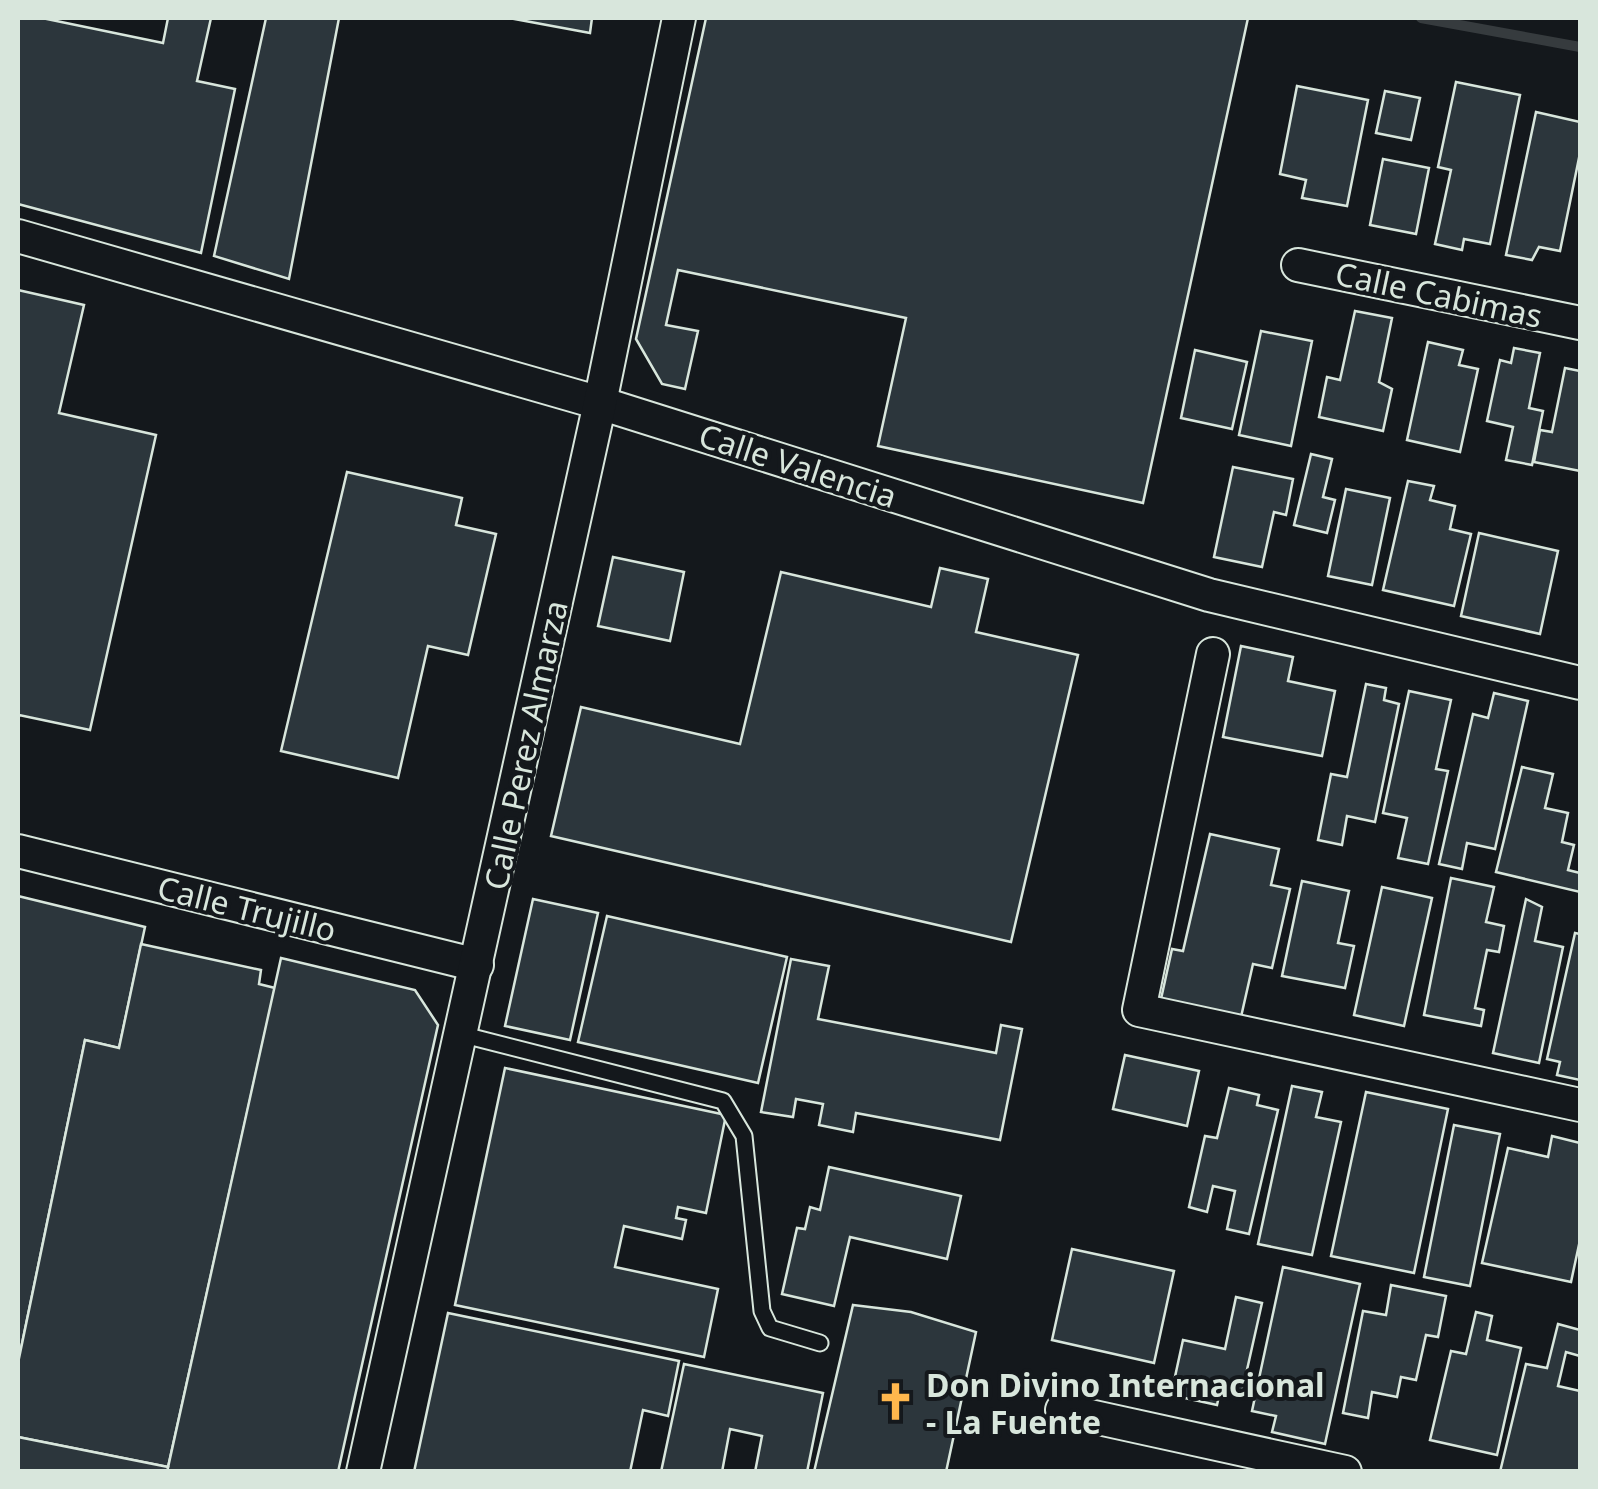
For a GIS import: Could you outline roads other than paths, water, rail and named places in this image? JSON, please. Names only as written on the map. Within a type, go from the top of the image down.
[{"type":"street","name":"Calle Perez Almarza","points":[[363,1472],[600,403],[679,18]]},
{"type":"street","name":"Calle Valencia","points":[[18,236],[600,403],[1208,595],[1580,682]]},
{"type":"street","name":"Calle Cabimas","points":[[1298,265],[1580,323]]},
{"type":"street","points":[[1212,654],[1140,1010],[1580,1105]]},
{"type":"street","name":"Calle Trujillo","points":[[18,851],[477,964]]},
{"type":"street","points":[[1062,1410],[1345,1472]]},
{"type":"lane","points":[[460,1034],[723,1101],[744,1136],[762,1311],[770,1328],[820,1343]]},
{"type":"waterway","points":[[1421,18],[1580,47]]},
{"type":"place","name":"Don Divino Internacional - La Fuente","points":[[896,1402]]}]
